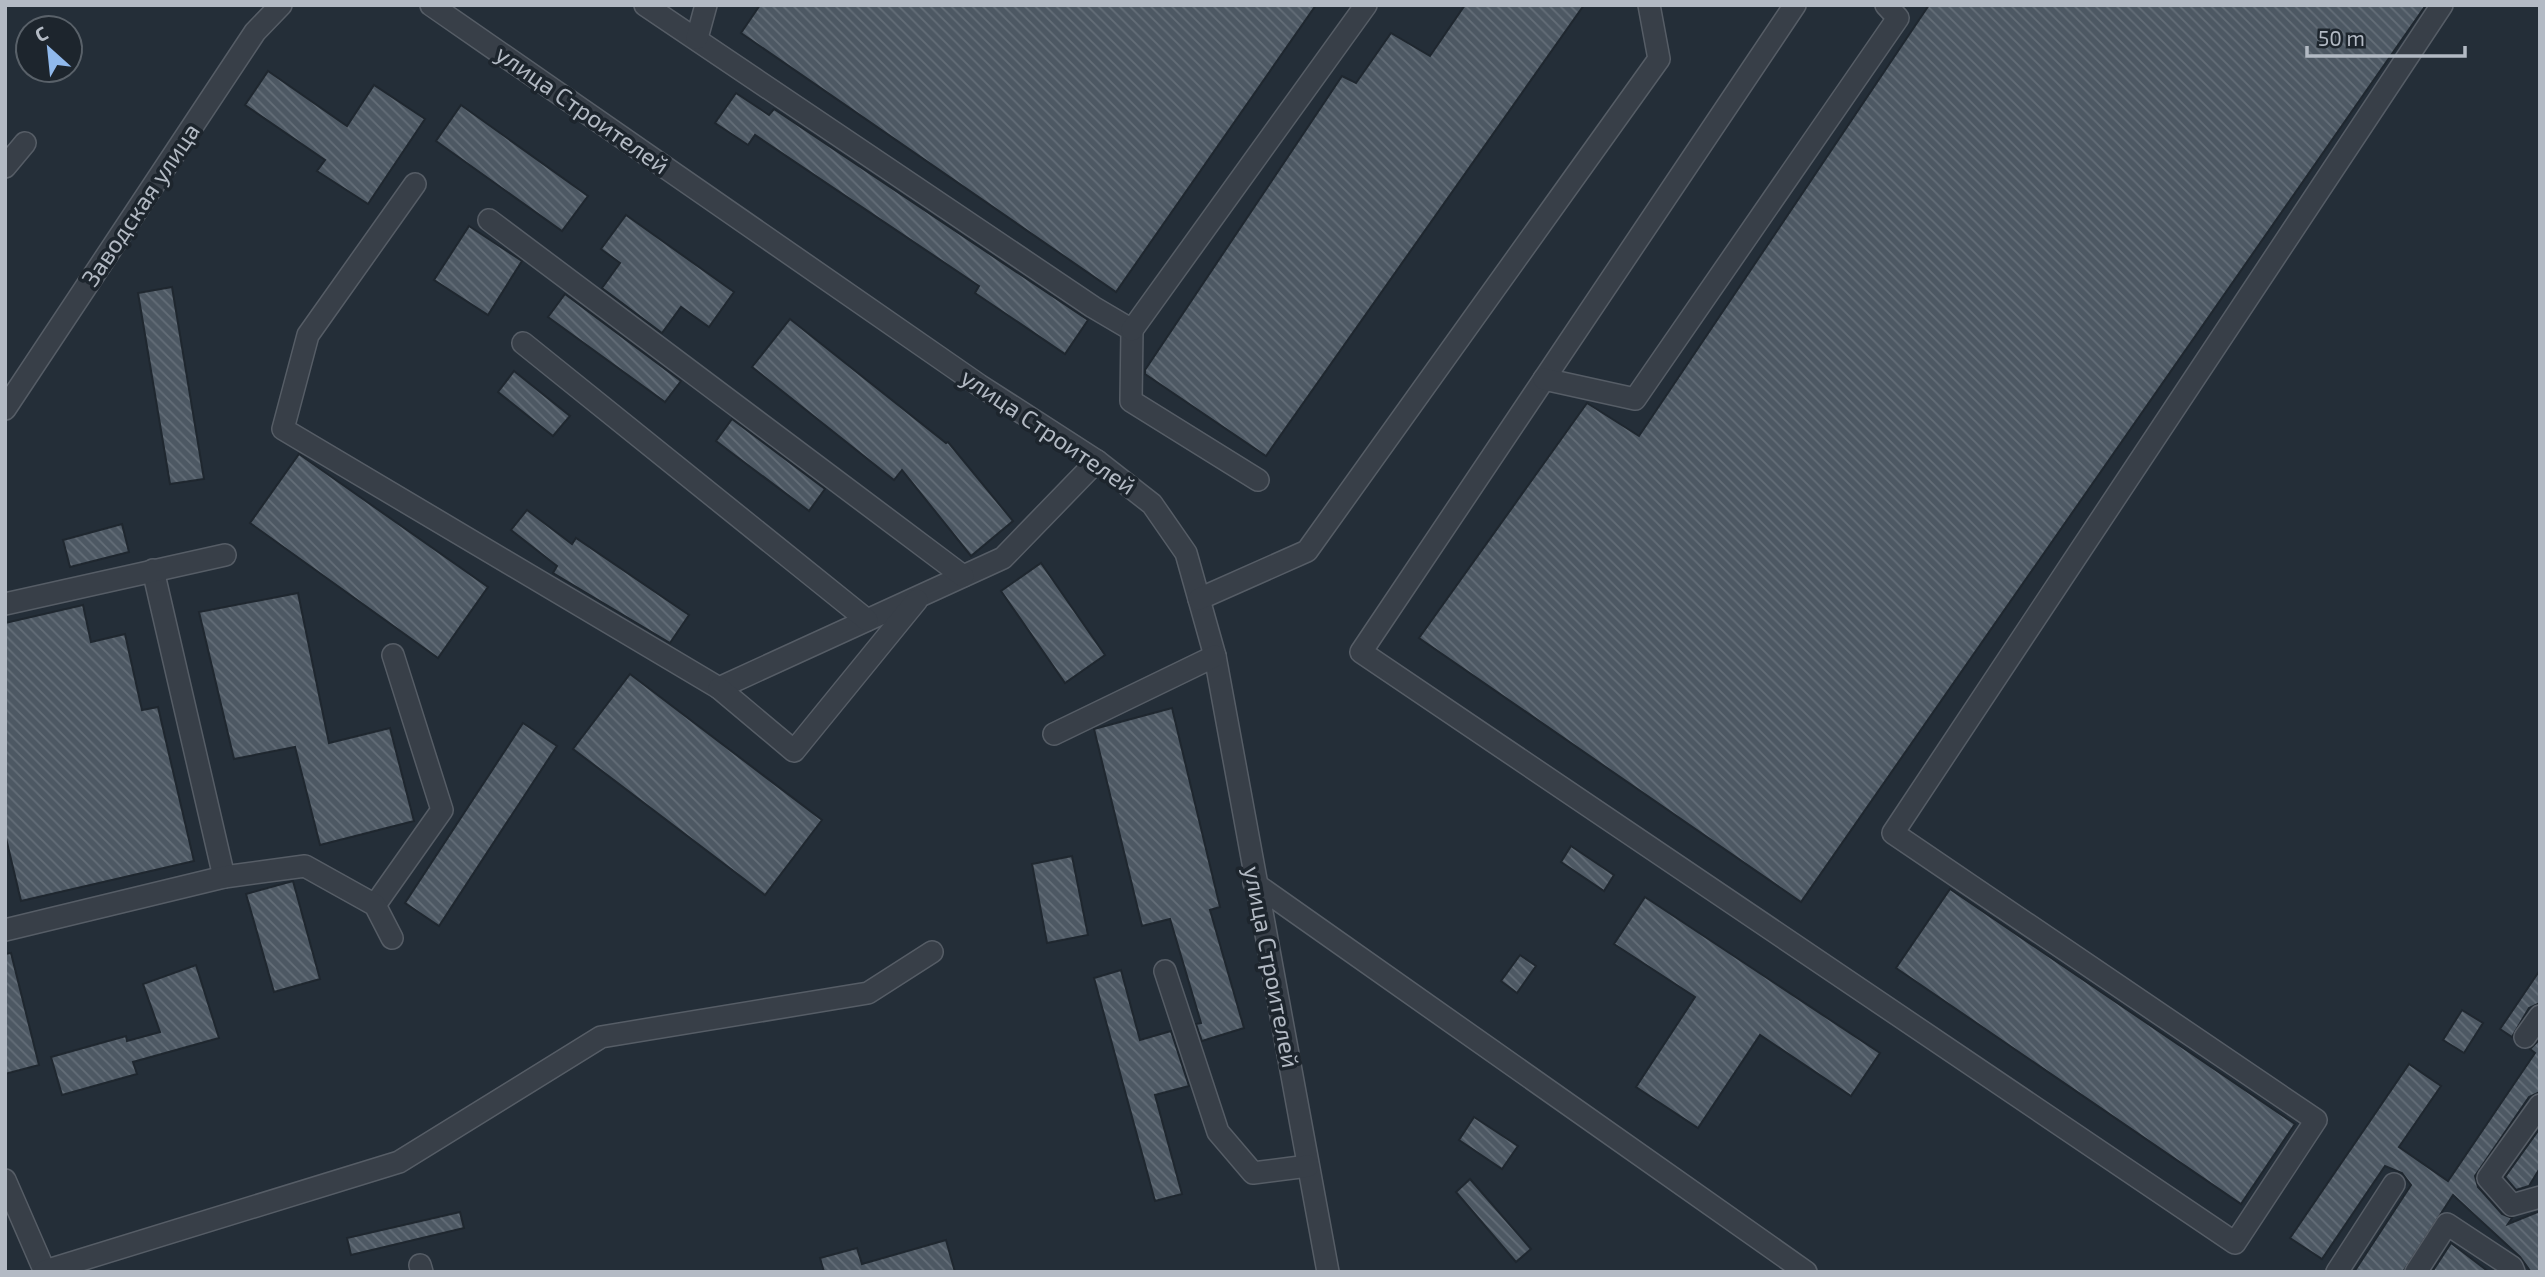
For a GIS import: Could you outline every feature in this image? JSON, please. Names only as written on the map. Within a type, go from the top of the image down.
[{"type":"street","name":"Заводская улица","points":[[5,409],[255,32],[281,5]]},
{"type":"street","name":"улица Строителей","points":[[430,5],[968,377],[1097,461],[1152,504],[1185,553],[1214,656],[1228,719],[1254,883],[1328,1272]]},
{"type":"street","points":[[645,5],[1093,307],[1132,330]]},
{"type":"street","points":[[697,38],[706,5]]},
{"type":"street","points":[[1258,480],[1131,401],[1132,330],[1366,5]]},
{"type":"street","points":[[1199,598],[1307,551],[1659,59],[1649,5]]},
{"type":"street","points":[[1795,5],[1360,652],[2235,1243],[2316,1120],[1893,833],[2442,5]]},
{"type":"street","points":[[1544,379],[1635,399],[1898,18],[1886,5]]},
{"type":"street","points":[[5,167],[26,143]]},
{"type":"street","points":[[415,184],[309,334],[282,429],[719,688],[794,751],[920,596]]},
{"type":"street","points":[[489,220],[963,576]]},
{"type":"street","points":[[523,343],[867,620]]},
{"type":"street","points":[[719,688],[1003,558],[1097,461]]},
{"type":"street","points":[[5,604],[225,555]]},
{"type":"street","points":[[153,570],[224,877]]},
{"type":"street","points":[[375,905],[442,810],[393,656]]},
{"type":"street","points":[[1054,734],[1214,656]]},
{"type":"street","points":[[5,930],[224,877],[305,866],[375,905],[393,938]]},
{"type":"street","points":[[1254,883],[1806,1272]]},
{"type":"street","points":[[5,1180],[45,1271],[95,1264],[399,1162],[601,1037],[868,993],[932,952]]},
{"type":"street","points":[[1165,971],[1218,1132],[1254,1173],[1308,1166]]},
{"type":"street","points":[[2525,1037],[2540,1016]]},
{"type":"street","points":[[2540,1105],[2488,1178],[2512,1205],[2540,1197]]},
{"type":"street","points":[[2337,1272],[2394,1184]]},
{"type":"street","points":[[2416,1272],[2447,1224],[2512,1267],[2514,1272]]},
{"type":"building","points":[[760,5],[1316,5],[1116,292],[741,33]]},
{"type":"building","points":[[1465,5],[1584,5],[1266,456],[1145,374],[1145,370],[1342,76],[1356,83],[1391,33],[1430,56]]},
{"type":"building","points":[[1929,5],[2426,5],[1801,902],[1419,638],[1587,403],[1639,436]]},
{"type":"building","points":[[268,71],[347,126],[374,85],[425,119],[368,204],[317,171],[325,160],[245,105]]},
{"type":"building","points":[[736,93],[769,115],[774,109],[1088,320],[1065,354],[975,293],[979,286],[755,135],[748,145],[715,123]]},
{"type":"building","points":[[461,105],[588,196],[562,231],[436,141]]},
{"type":"building","points":[[626,215],[734,292],[709,327],[681,307],[662,333],[602,288],[620,263],[601,249]]},
{"type":"building","points":[[469,226],[522,261],[488,315],[434,280]]},
{"type":"building","points":[[172,287],[204,479],[170,484],[138,293]]},
{"type":"building","points":[[565,294],[681,381],[665,402],[548,317]]},
{"type":"building","points":[[790,319],[948,442],[1013,521],[971,556],[902,470],[894,480],[752,367]]},
{"type":"building","points":[[514,371],[570,416],[553,436],[498,392]]},
{"type":"building","points":[[732,419],[825,489],[809,511],[716,441]]},
{"type":"building","points":[[299,454],[488,587],[438,658],[250,523]]},
{"type":"building","points":[[527,510],[572,544],[576,538],[689,615],[670,643],[553,573],[557,566],[511,530]]},
{"type":"building","points":[[122,524],[129,552],[70,567],[63,540]]},
{"type":"building","points":[[1041,563],[1105,655],[1065,683],[1001,591]]},
{"type":"building","points":[[298,593],[329,743],[390,728],[414,821],[320,845],[295,747],[234,759],[199,612]]},
{"type":"building","points":[[83,605],[91,642],[125,634],[142,710],[158,707],[194,861],[21,901],[5,834],[5,623]]},
{"type":"building","points":[[630,674],[822,820],[765,895],[573,749]]},
{"type":"building","points":[[1172,708],[1220,907],[1210,910],[1244,1028],[1202,1041],[1196,1024],[1201,1023],[1170,919],[1142,926],[1094,729]]},
{"type":"building","points":[[523,723],[557,746],[439,926],[405,903]]},
{"type":"building","points":[[1571,846],[1614,875],[1604,891],[1561,862]]},
{"type":"building","points":[[1072,856],[1088,935],[1047,943],[1032,864]]},
{"type":"building","points":[[293,881],[320,979],[274,992],[246,894]]},
{"type":"building","points":[[1950,889],[2295,1124],[2241,1204],[1896,968]]},
{"type":"building","points":[[1645,897],[1880,1053],[1851,1096],[1760,1035],[1698,1128],[1636,1087],[1695,997],[1614,944]]},
{"type":"building","points":[[11,953],[39,1065],[5,1074],[5,954]]},
{"type":"building","points":[[1520,955],[1536,966],[1517,993],[1501,981]]},
{"type":"building","points":[[196,965],[219,1038],[133,1062],[137,1074],[62,1095],[51,1057],[126,1036],[127,1041],[160,1032],[143,984]]},
{"type":"building","points":[[1121,970],[1140,1040],[1171,1031],[1189,1086],[1155,1095],[1182,1194],[1155,1201],[1094,978]]},
{"type":"building","points":[[2540,970],[2540,1003],[2529,1008],[2512,1037],[2500,1029]]},
{"type":"building","points":[[2462,1010],[2483,1023],[2464,1053],[2443,1040]]},
{"type":"building","points":[[2540,1039],[2540,1092],[2529,1097],[2475,1176],[2478,1187],[2502,1214],[2512,1218],[2508,1224],[2540,1211],[2540,1272],[2531,1272],[2520,1257],[2453,1195],[2403,1272],[2354,1272],[2411,1185],[2402,1173],[2385,1166],[2322,1259],[2290,1238],[2409,1064],[2441,1086],[2399,1147],[2448,1181],[2535,1053],[2530,1049]]},
{"type":"building","points":[[1474,1117],[1518,1146],[1502,1169],[1459,1140]]},
{"type":"building","points":[[2540,1128],[2540,1168],[2529,1186],[2516,1190],[2505,1177]]},
{"type":"building","points":[[1470,1179],[1531,1249],[1516,1262],[1456,1192]]},
{"type":"building","points":[[460,1212],[464,1228],[351,1255],[347,1238]]},
{"type":"building","points":[[946,1240],[955,1272],[824,1272],[820,1258],[857,1248],[862,1264]]},
{"type":"building","points":[[2451,1243],[2489,1272],[2432,1272]]}]
